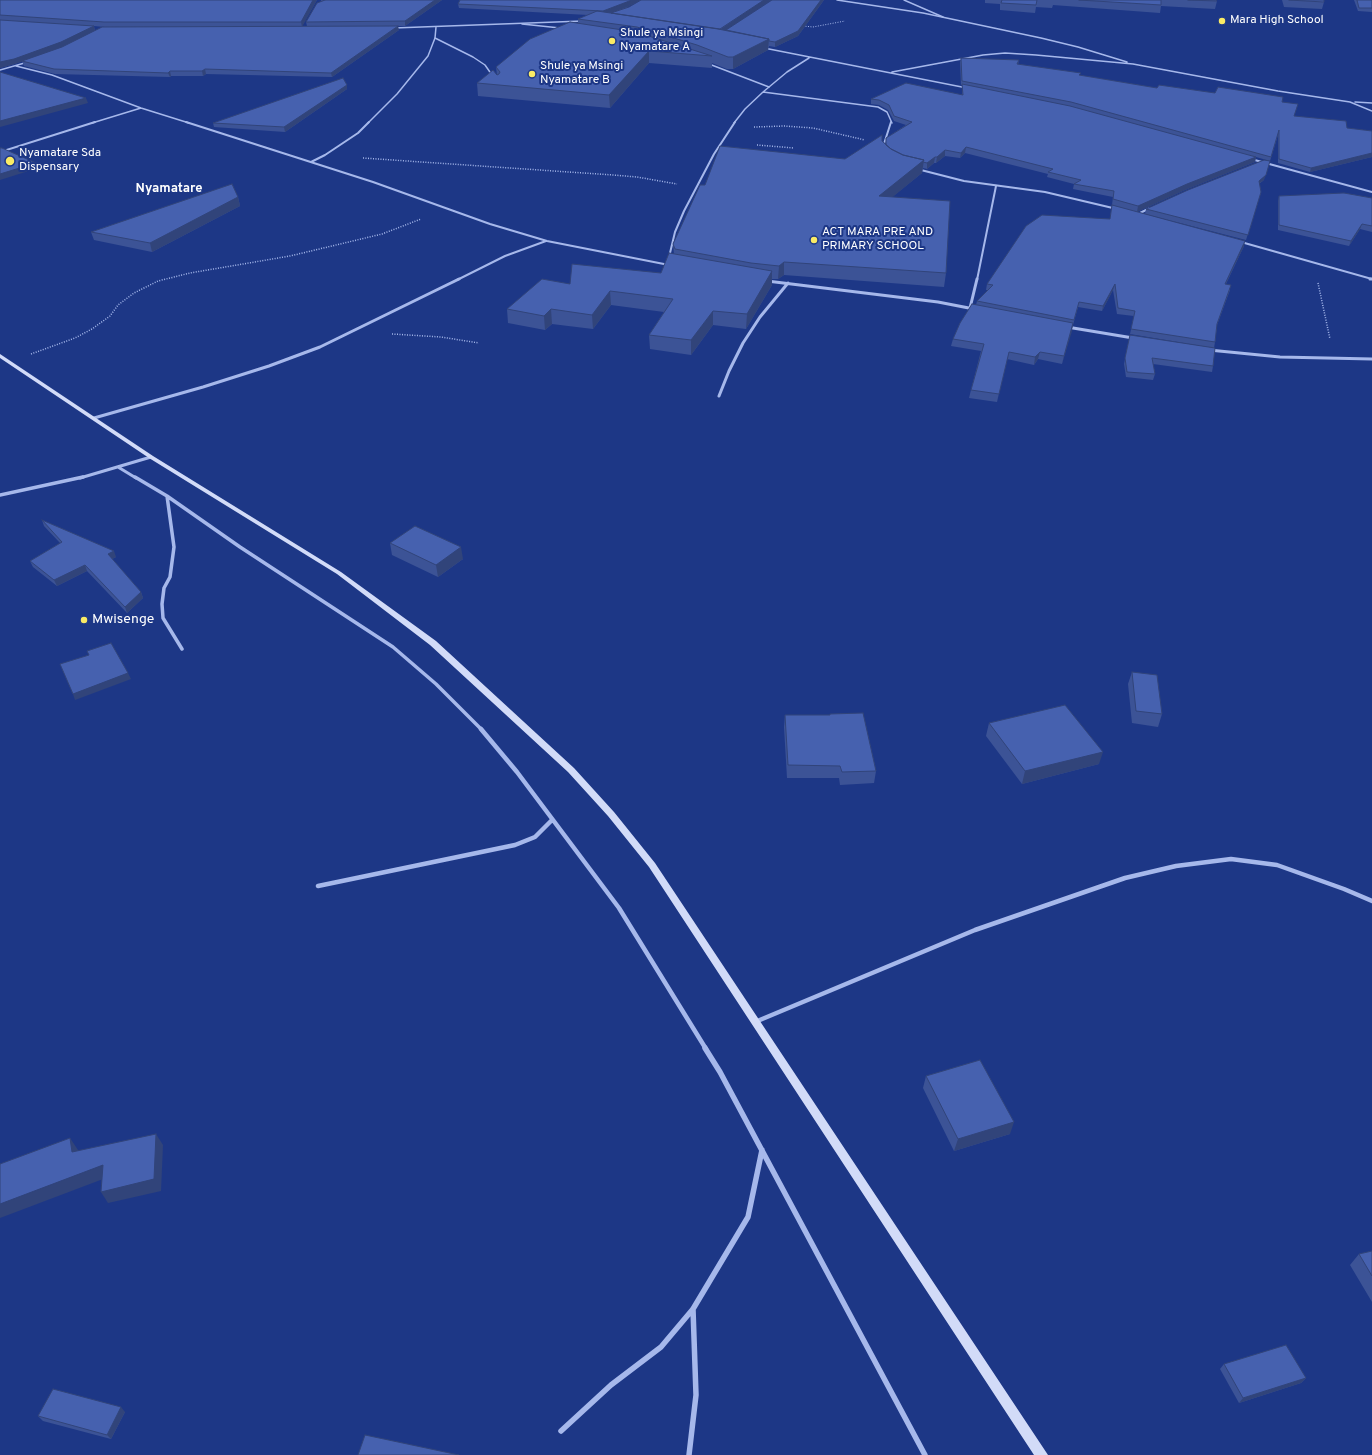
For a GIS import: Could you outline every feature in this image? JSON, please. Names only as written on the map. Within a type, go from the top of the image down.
[{"type":"main road","points":[[0,356],[94,418],[151,458],[339,573],[433,643],[571,770],[611,814],[652,865],[1042,1455]]},
{"type":"street","points":[[837,0],[893,8],[945,18],[1078,47],[1133,64]]},
{"type":"street","points":[[391,28],[584,21]]},
{"type":"street","points":[[311,162],[325,156],[358,133],[414,75],[428,56],[435,38],[436,27]]},
{"type":"street","points":[[764,48],[809,58],[970,88]]},
{"type":"street","points":[[889,73],[983,55],[1005,53],[1133,64],[1271,90],[1350,102],[1372,103]]},
{"type":"street","points":[[672,259],[670,253],[675,232],[695,188],[728,132],[745,109],[763,92],[787,72],[809,58]]},
{"type":"street","points":[[0,70],[34,60]]},
{"type":"street","points":[[16,66],[52,75],[141,108],[373,182],[490,224],[547,241],[673,266]]},
{"type":"street","points":[[763,92],[878,107],[887,112],[892,124],[883,144],[883,152]]},
{"type":"street","points":[[1350,102],[1372,111]]},
{"type":"street","points":[[0,152],[141,108]]},
{"type":"street","points":[[1246,158],[1372,192]]},
{"type":"street","points":[[1256,165],[1262,162]]},
{"type":"street","points":[[910,167],[964,181],[1045,192],[1124,210]]},
{"type":"street","points":[[970,308],[982,258],[996,186]]},
{"type":"street","points":[[1145,216],[1138,214],[1157,205]]},
{"type":"street","points":[[1235,240],[1372,279]]},
{"type":"street","points":[[94,418],[203,387],[269,366],[320,347],[506,256],[547,241]]},
{"type":"street","points":[[766,281],[938,302],[977,309]]},
{"type":"street","points":[[719,396],[729,371],[743,343],[760,317],[788,283]]},
{"type":"street","points":[[1065,326],[1138,339]]},
{"type":"street","points":[[1207,349],[1280,357],[1372,359]]},
{"type":"street","points":[[0,495],[76,478],[151,458]]},
{"type":"street","points":[[118,467],[166,496],[240,547],[393,647],[436,684],[488,736],[518,772],[552,820],[619,908],[720,1072],[925,1455]]},
{"type":"street","points":[[166,496],[174,547],[170,577],[164,588],[162,604],[163,618],[182,649]]},
{"type":"street","points":[[318,886],[515,845],[535,837],[552,820]]},
{"type":"street","points":[[755,1022],[974,930],[1125,878],[1176,866],[1231,859],[1277,865],[1344,889],[1372,901]]},
{"type":"street","points":[[561,1431],[611,1385],[661,1347],[693,1309],[748,1217],[762,1150]]},
{"type":"street","points":[[689,1455],[696,1395],[693,1309]]},
{"type":"lane","points":[[904,0],[945,18]]},
{"type":"lane","points":[[518,23],[564,29]]},
{"type":"lane","points":[[435,38],[474,57],[484,65],[495,78]]},
{"type":"lane","points":[[703,61],[769,87]]},
{"type":"path","points":[[800,25],[813,27],[848,21]]},
{"type":"path","points":[[728,132],[742,128],[759,127],[813,128],[883,144]]},
{"type":"path","points":[[757,145],[794,148]]},
{"type":"path","points":[[325,156],[637,177],[695,188]]},
{"type":"path","points":[[8,362],[75,338],[92,329],[110,316],[118,305],[134,293],[158,281],[190,273],[290,256],[382,234],[420,219],[442,207]]},
{"type":"path","points":[[1316,263],[1318,290],[1325,318],[1330,337],[1340,359]]},
{"type":"path","points":[[386,334],[441,337],[479,343]]},
{"type":"building","points":[[0,0],[313,0],[301,22],[104,22],[0,15]]},
{"type":"building","points":[[325,0],[435,0],[405,21],[306,22],[317,3]]},
{"type":"building","points":[[460,0],[632,0],[603,11],[458,4]]},
{"type":"building","points":[[641,0],[764,0],[720,29],[611,13],[629,7]]},
{"type":"building","points":[[772,0],[821,0],[798,31],[775,42],[769,41],[769,39],[726,30]]},
{"type":"building","points":[[1002,0],[1037,0],[1036,5],[1001,3]]},
{"type":"building","points":[[1079,0],[1161,0],[1161,5]]},
{"type":"building","points":[[1188,0],[1216,0],[1217,1]]},
{"type":"building","points":[[1289,0],[1324,0],[1324,2]]},
{"type":"building","points":[[1357,0],[1372,0],[1372,8],[1359,8]]},
{"type":"building","points":[[597,11],[718,29],[769,39],[733,57],[728,57],[697,45],[637,27],[578,19]]},
{"type":"building","points":[[0,20],[94,26],[61,42],[14,59],[0,62]]},
{"type":"building","points":[[570,22],[636,32],[712,56],[649,51],[609,95],[477,83],[493,70],[497,75],[499,74],[500,72],[496,67],[530,39]]},
{"type":"building","points":[[398,26],[331,73],[205,69],[202,71],[170,71],[168,73],[54,69],[22,61],[62,47],[102,27]]},
{"type":"building","points":[[961,58],[1019,60],[1017,64],[1081,73],[1079,75],[1157,88],[1159,85],[1215,93],[1218,87],[1283,97],[1282,102],[1298,104],[1294,116],[1346,121],[1347,128],[1372,131],[1372,153],[1311,168],[1279,159],[1279,130],[1271,157],[1071,102],[962,81]]},
{"type":"building","points":[[0,72],[86,98],[0,121]]},
{"type":"building","points":[[343,78],[347,85],[284,127],[213,123]]},
{"type":"building","points":[[906,83],[963,95],[962,84],[1070,106],[1256,157],[1187,184],[1138,206],[1113,199],[1114,191],[1074,184],[1081,180],[1048,172],[1053,169],[966,147],[961,153],[945,150],[927,163],[923,162],[924,160],[903,155],[886,145],[886,138],[912,122],[894,116],[889,105],[879,100],[871,99]]},
{"type":"building","points":[[882,135],[882,141],[891,149],[903,155],[924,160],[879,196],[950,201],[946,273],[784,262],[779,266],[751,263],[675,249],[673,244],[700,185],[705,185],[720,146],[845,159]]},
{"type":"building","name":"Nyamatare Sda Dispensary","points":[[0,148],[2,148],[36,163],[0,174]]},
{"type":"building","points":[[1264,160],[1270,161],[1266,175],[1259,181],[1261,192],[1248,235],[1146,209],[1188,190]]},
{"type":"building","points":[[232,184],[238,197],[150,243],[91,232]]},
{"type":"building","points":[[1344,193],[1372,198],[1372,226],[1362,224],[1351,241],[1279,225],[1279,196]]},
{"type":"building","points":[[1112,205],[1245,241],[1225,284],[1231,285],[1217,324],[1215,342],[1131,329],[1135,311],[1118,308],[1115,284],[1103,306],[1079,302],[1074,320],[977,301],[993,285],[987,284],[1026,226],[1042,215],[1110,219]]},
{"type":"building","points":[[669,253],[772,271],[747,314],[713,311],[691,340],[649,335],[673,299],[610,291],[592,315],[551,309],[544,316],[507,309],[542,279],[570,284],[572,264],[661,273]]},
{"type":"building","points":[[972,304],[1073,323],[1064,356],[1040,352],[1035,357],[1009,352],[999,394],[971,390],[984,344],[953,339],[960,323]]},
{"type":"building","points":[[1130,335],[1215,348],[1213,366],[1152,358],[1155,374],[1127,372],[1125,358]]},
{"type":"building","points":[[42,520],[114,551],[108,554],[141,592],[125,607],[85,565],[54,580],[30,561],[62,542]]},
{"type":"building","points":[[415,526],[461,547],[436,565],[390,543]]},
{"type":"building","points":[[111,643],[128,673],[73,694],[60,664],[89,655],[87,651]]},
{"type":"building","points":[[1132,672],[1157,675],[1162,714],[1136,711]]},
{"type":"building","points":[[1065,705],[1103,752],[1025,771],[989,723]]},
{"type":"building","points":[[863,713],[876,771],[842,772],[840,766],[788,765],[785,715]]},
{"type":"building","points":[[980,1060],[1014,1122],[958,1139],[926,1076]]},
{"type":"building","points":[[156,1134],[154,1179],[101,1192],[103,1165],[0,1204],[0,1164],[70,1138],[72,1152]]},
{"type":"building","points":[[1372,1251],[1372,1276],[1359,1254]]},
{"type":"building","points":[[1286,1345],[1306,1378],[1243,1398],[1224,1364]]},
{"type":"building","points":[[53,1389],[121,1407],[107,1435],[38,1416]]},
{"type":"building","points":[[365,1435],[459,1455],[358,1455]]},
{"type":"place","name":"Mara High School","points":[[1222,21]]},
{"type":"place","name":"Shule ya Msingi Nyamatare A","points":[[612,41]]},
{"type":"place","name":"Shule ya Msingi Nyamatare B","points":[[532,74]]},
{"type":"place","name":"Nyamatare Sda Dispensary","points":[[10,161]]},
{"type":"place","name":"ACT MARA PRE AND PRIMARY SCHOOL","points":[[814,240]]},
{"type":"place","name":"Mwisenge","points":[[84,620]]},
{"type":"district","name":"Nyamatare","points":[[169,189]]}]
